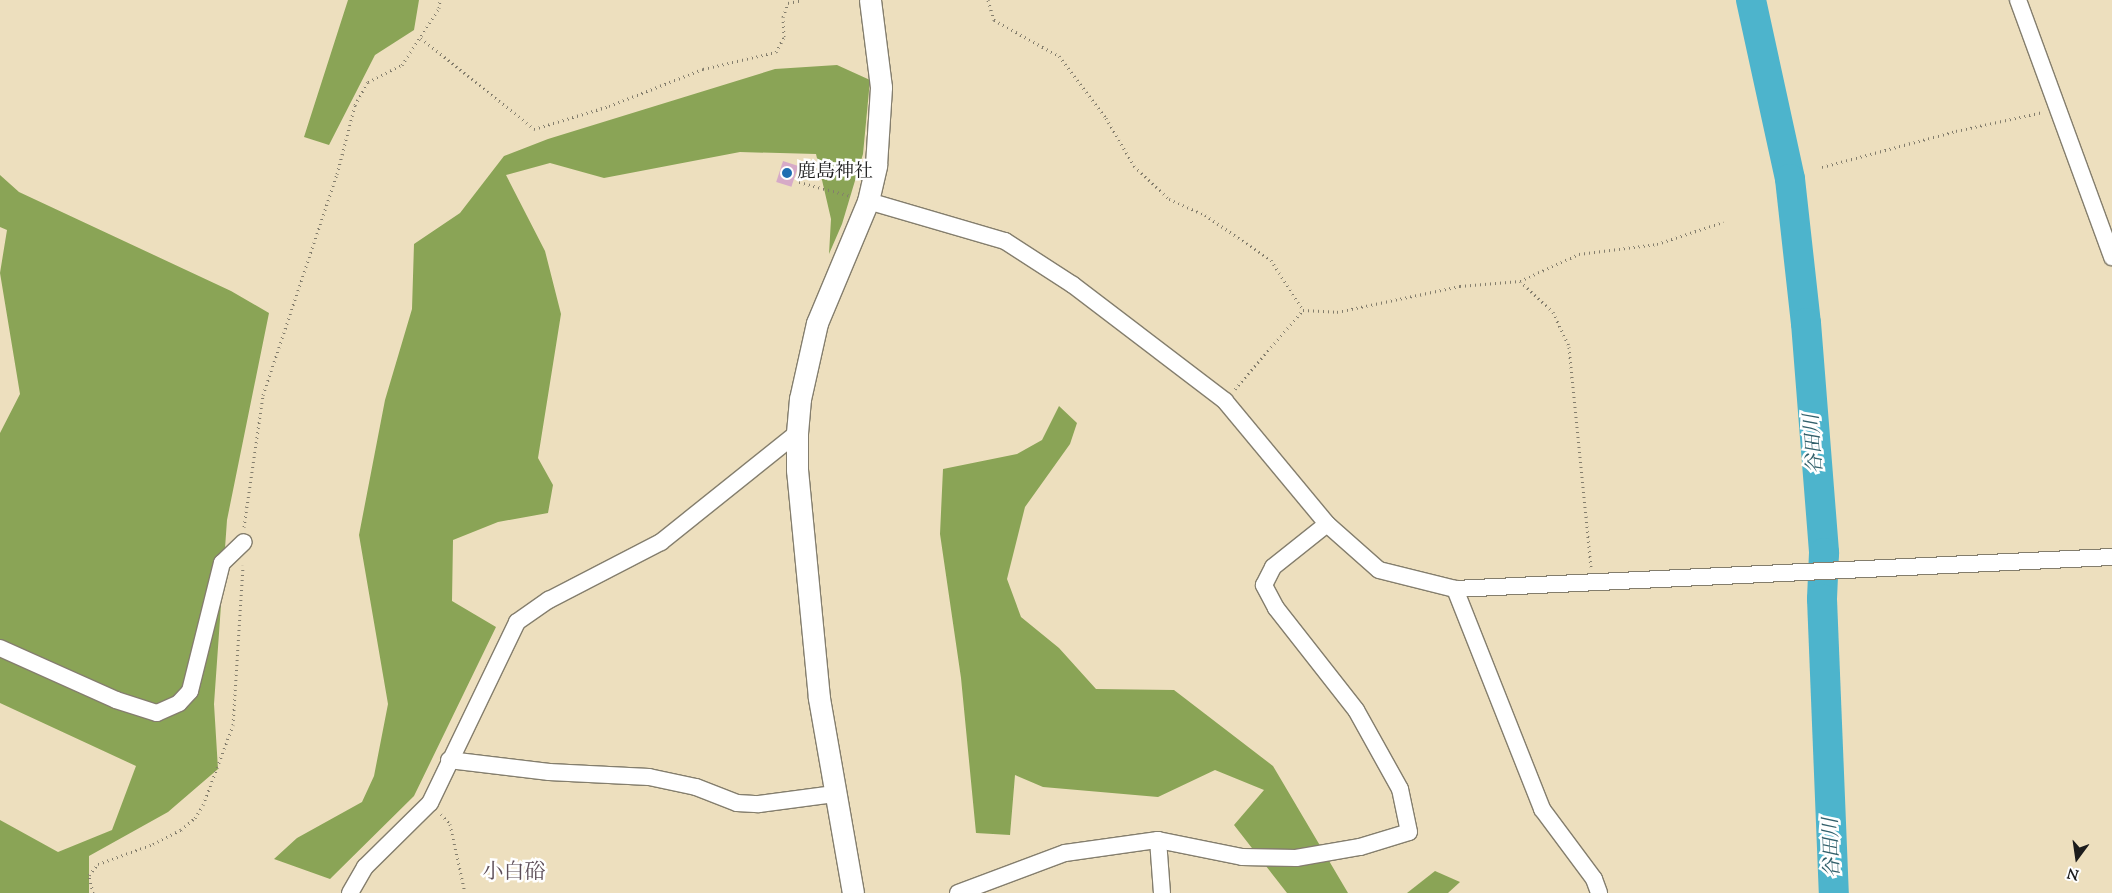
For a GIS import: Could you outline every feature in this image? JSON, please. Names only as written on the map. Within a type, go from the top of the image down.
[{"type":"street","points":[[853,893],[834,794],[819,698],[797,470],[797,433],[800,398],[817,323],[868,201],[878,155],[881,112],[870,0]]},
{"type":"street","points":[[2018,0],[2112,257]]},
{"type":"street","points":[[868,201],[1005,241],[1073,285],[1225,401],[1327,524],[1379,570],[1456,589],[1890,570],[2112,557]]},
{"type":"street","points":[[350,893],[365,867],[430,803],[449,760],[517,622],[549,600],[662,542],[797,433]]},
{"type":"street","points":[[958,893],[1065,853],[1158,840],[1242,857],[1296,858],[1360,847],[1409,832],[1400,789],[1356,710],[1276,608],[1264,585],[1273,567],[1327,524]]},
{"type":"street","points":[[0,648],[116,700],[157,713],[179,703],[190,691],[222,563],[244,542]]},
{"type":"street","points":[[1456,589],[1542,809],[1594,879],[1599,893]]},
{"type":"street","points":[[449,760],[550,772],[649,777],[696,787],[737,803],[759,804],[834,794]]},
{"type":"street","points":[[1158,840],[1162,893]]},
{"type":"path","points":[[93,893],[89,876],[98,864],[153,844],[181,830],[195,818],[203,805],[232,726],[245,512],[263,395],[337,174],[355,105],[368,82],[402,65],[439,8],[440,0]]},
{"type":"path","points":[[420,38],[534,129],[562,123],[703,69],[776,52],[784,37],[783,17],[788,3],[803,0]]},
{"type":"path","points":[[988,0],[994,20],[1059,56],[1106,118],[1134,166],[1169,199],[1205,214],[1270,260],[1304,310]]},
{"type":"path","points":[[1822,167],[1956,130],[2058,109]]},
{"type":"path","points":[[799,182],[868,201]]},
{"type":"path","points":[[1304,310],[1337,312],[1460,286],[1520,281],[1579,254],[1657,244],[1724,222]]},
{"type":"path","points":[[1520,281],[1553,312],[1569,347],[1593,583]]},
{"type":"path","points":[[1225,401],[1304,310]]},
{"type":"path","points":[[430,803],[450,824],[465,893]]},
{"type":"green space","points":[[348,0],[419,0],[414,30],[375,55],[329,145],[304,137]]},
{"type":"green space","points":[[837,65],[870,80],[863,154],[842,224],[829,254],[831,219],[816,154],[740,152],[604,178],[550,163],[506,175],[545,251],[561,314],[538,458],[553,485],[548,513],[498,522],[453,540],[452,601],[496,627],[414,796],[330,879],[274,859],[297,838],[362,802],[374,776],[388,704],[359,535],[385,400],[412,309],[414,244],[460,213],[504,156],[548,139],[775,69]]},
{"type":"green space","points":[[0,175],[19,192],[231,291],[269,313],[227,520],[214,704],[218,769],[168,812],[89,856],[89,893],[0,893],[0,820],[58,852],[112,830],[136,766],[0,703],[0,433],[20,394],[0,273],[7,230],[0,227]]},
{"type":"green space","points":[[1059,406],[1077,423],[1070,444],[1025,507],[1007,579],[1021,617],[1059,648],[1096,689],[1174,690],[1273,766],[1348,893],[1287,893],[1234,825],[1264,790],[1215,770],[1158,797],[1043,787],[1015,775],[1010,835],[976,833],[961,678],[940,534],[943,469],[1017,454],[1042,440]]},
{"type":"green space","points":[[1435,871],[1460,882],[1448,893],[1407,893]]},
{"type":"building","name":"鹿島神社","points":[[783,161],[798,166],[791,187],[776,182]]},
{"type":"waterway","name":"谷田川","points":[[1751,0],[1790,179],[1806,323],[1824,553],[1822,599],[1834,893]]},
{"type":"place","name":"鹿島神社","points":[[787,173]]},
{"type":"district","name":"小白硲","points":[[514,873]]}]
